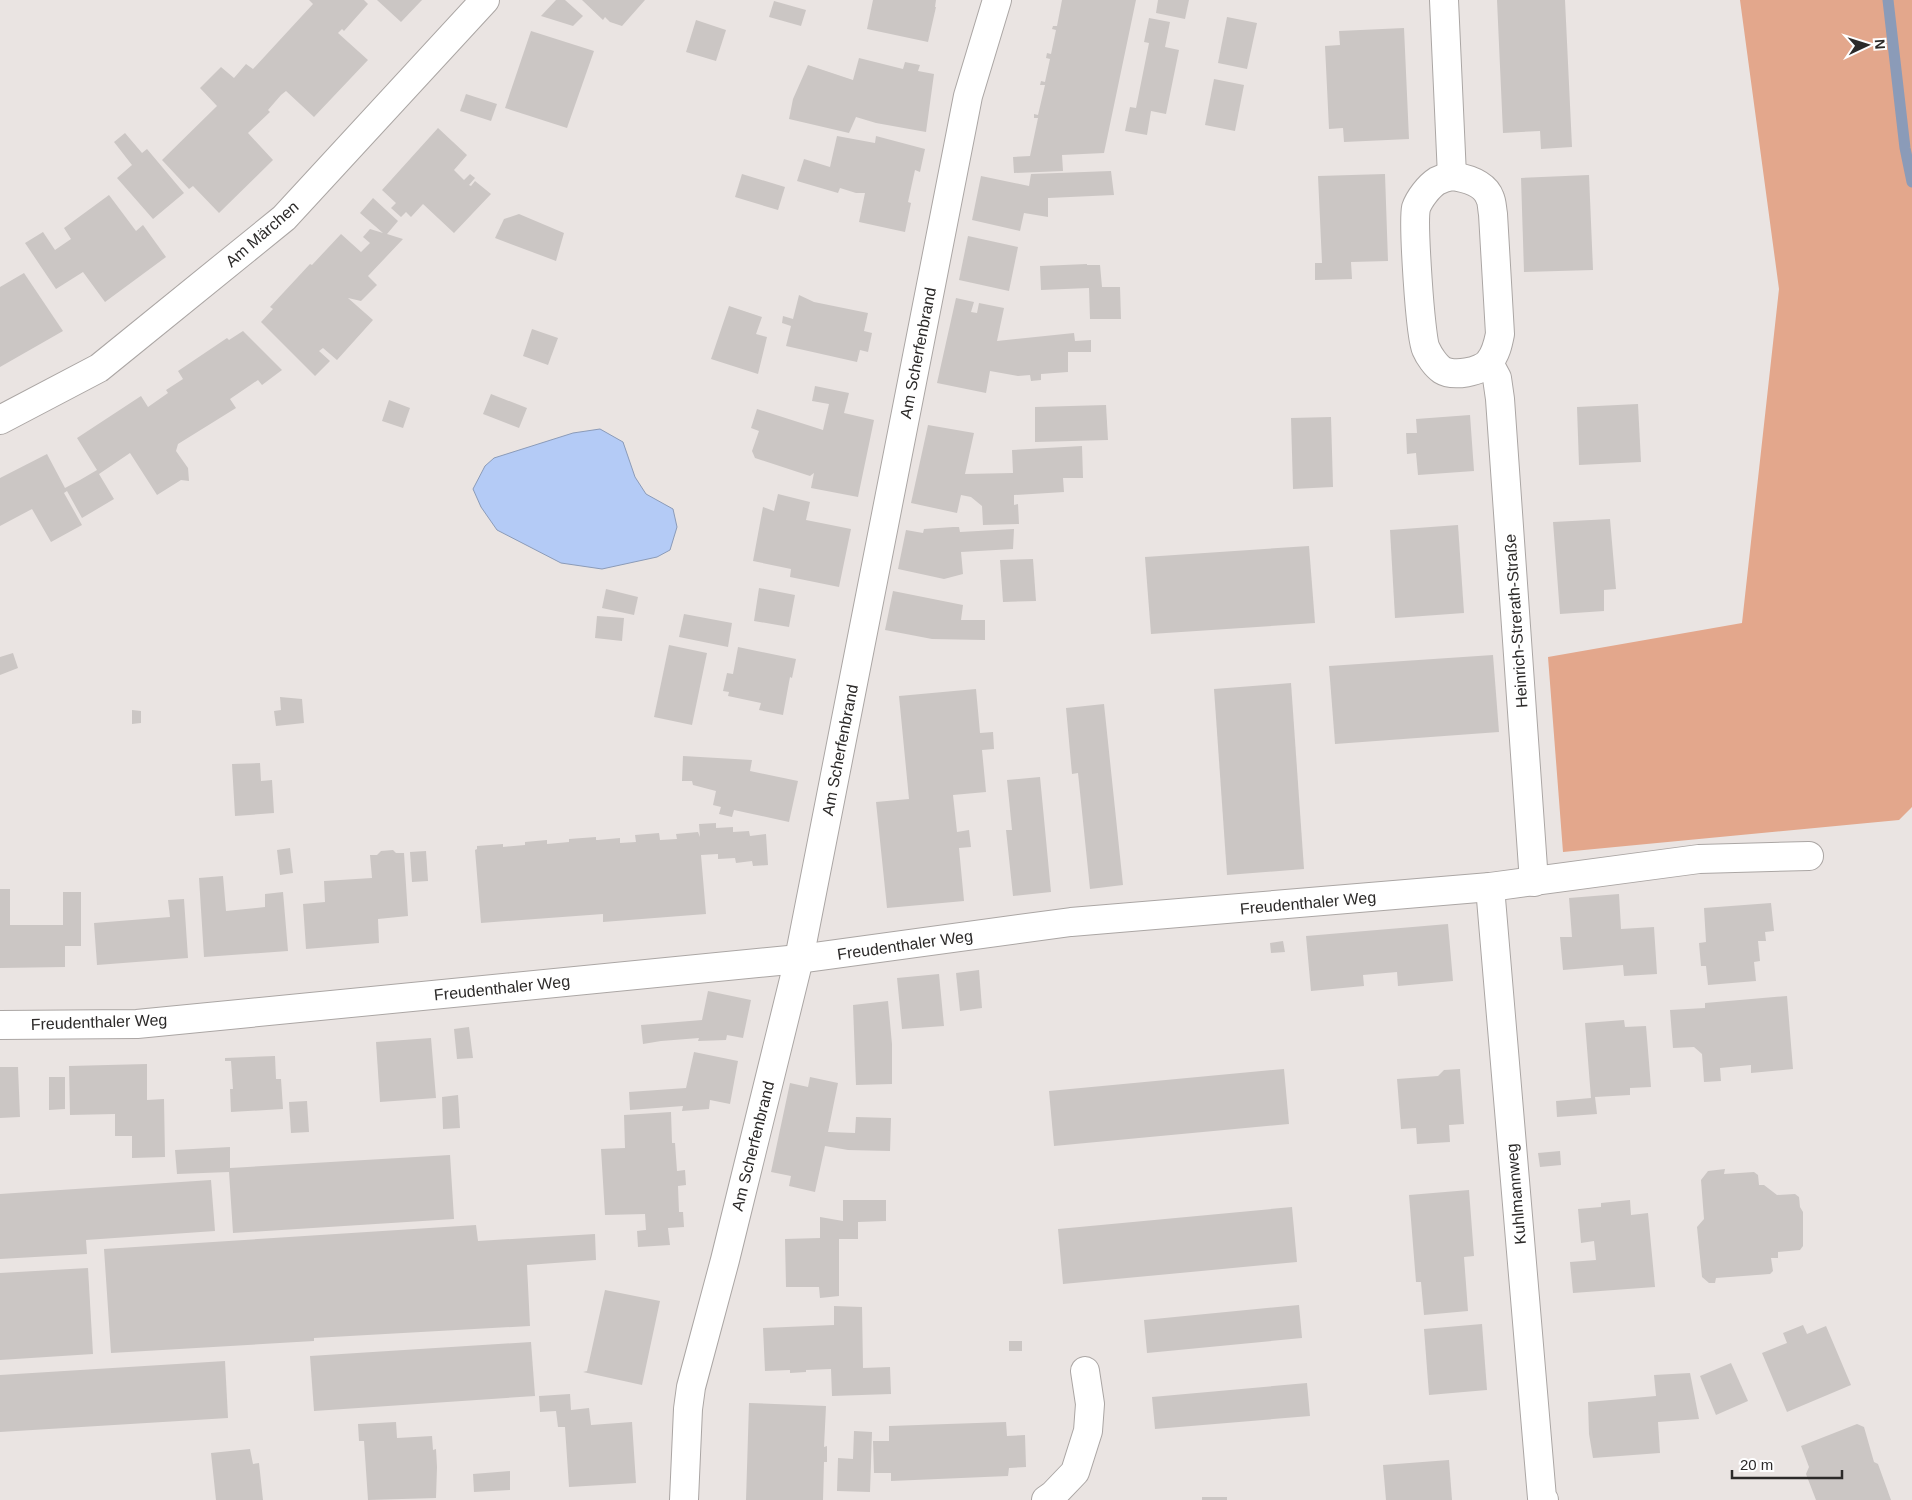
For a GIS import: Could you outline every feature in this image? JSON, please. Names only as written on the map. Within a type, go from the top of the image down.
[{"type":"street","name":"Am Märchen","points":[[0,420],[99,368],[284,218],[484,0]]},
{"type":"street","name":"Am Scherfenbrand","points":[[684,1500],[688,1408],[691,1387],[725,1260],[799,959],[968,96],[997,0]]},
{"type":"street","points":[[1444,0],[1452,176]]},
{"type":"street","points":[[1452,176],[1465,178],[1479,184],[1490,196],[1493,214],[1500,334],[1497,349],[1489,362],[1478,370],[1460,373],[1443,371],[1433,361],[1425,348],[1421,323],[1416,229],[1416,208],[1428,190],[1437,181],[1452,176]]},
{"type":"street","name":"Heinrich-Strerath-Straße","points":[[1489,362],[1497,378],[1500,399],[1534,882]]},
{"type":"street","name":"Freudenthaler Weg","points":[[0,1025],[137,1024],[799,959],[1070,922],[1490,887],[1699,859],[1809,856]]},
{"type":"street","name":"Kuhlmannweg","points":[[1490,887],[1540,1479],[1542,1498],[1544,1500]]},
{"type":"street","points":[[1046,1500],[1075,1472],[1088,1431],[1090,1404],[1085,1371]]},
{"type":"shaded area","points":[[1740,0],[1912,0],[1912,807],[1899,820],[1563,852],[1548,657],[1742,623],[1779,289]]},
{"type":"water","points":[[600,429],[623,442],[635,477],[646,494],[673,509],[677,527],[670,550],[657,557],[602,569],[561,563],[497,530],[481,507],[473,489],[485,466],[494,458],[573,433]]},
{"type":"building","points":[[309,0],[364,0],[368,4],[344,31],[342,29],[338,33],[368,60],[314,117],[286,91],[281,95],[268,110],[270,112],[248,133],[273,160],[219,213],[193,186],[189,189],[162,160],[217,106],[200,88],[221,67],[234,78],[246,64],[253,69],[313,4]]},
{"type":"building","points":[[377,0],[422,0],[401,22]]},
{"type":"building","points":[[556,0],[565,0],[583,16],[573,26],[541,16]]},
{"type":"building","points":[[582,0],[645,0],[622,26],[610,22],[605,17],[603,20]]},
{"type":"building","points":[[873,0],[936,0],[928,42],[867,29]]},
{"type":"building","points":[[1062,0],[1136,0],[1104,153],[1062,155],[1063,171],[1014,173],[1013,157],[1030,156],[1038,118],[1034,118],[1034,114],[1038,115],[1045,85],[1040,85],[1041,81],[1045,82],[1050,59],[1046,58],[1047,53],[1051,54],[1056,30],[1052,29],[1053,26],[1057,26]]},
{"type":"building","points":[[1158,0],[1189,0],[1185,19],[1156,13]]},
{"type":"building","points":[[1497,0],[1565,0],[1572,147],[1541,149],[1540,131],[1503,133]]},
{"type":"building","points":[[774,1],[806,10],[801,26],[769,17]]},
{"type":"building","points":[[1227,17],[1257,23],[1247,69],[1218,63]]},
{"type":"building","points":[[1149,18],[1170,22],[1165,47],[1179,50],[1166,114],[1151,111],[1147,135],[1125,131],[1130,107],[1136,108],[1149,43],[1144,42]]},
{"type":"building","points":[[696,20],[726,30],[716,61],[686,52]]},
{"type":"building","points":[[1404,28],[1409,139],[1344,142],[1343,128],[1329,129],[1325,46],[1340,45],[1339,31]]},
{"type":"building","points":[[531,31],[594,51],[567,128],[505,108]]},
{"type":"building","points":[[859,58],[903,69],[905,62],[920,65],[918,71],[934,74],[926,132],[876,123],[856,117],[849,133],[789,119],[793,99],[808,65],[853,80]]},
{"type":"building","points":[[1214,79],[1244,85],[1235,131],[1205,125]]},
{"type":"building","points":[[466,94],[497,104],[491,121],[460,111]]},
{"type":"building","points":[[438,128],[467,155],[454,170],[464,180],[470,174],[475,178],[469,185],[471,186],[475,181],[491,194],[454,233],[423,204],[411,217],[406,212],[401,217],[391,208],[396,203],[382,190]]},
{"type":"building","points":[[125,133],[142,153],[147,149],[184,193],[153,219],[117,178],[132,165],[114,142]]},
{"type":"building","points":[[837,136],[875,143],[876,136],[925,149],[920,172],[915,170],[908,202],[911,203],[905,232],[859,222],[865,193],[856,193],[840,188],[838,193],[797,181],[804,159],[830,167]]},
{"type":"building","points":[[1111,171],[1114,195],[1048,198],[1048,217],[1024,213],[1020,231],[972,220],[981,176],[1029,186],[1031,174]]},
{"type":"building","points":[[742,174],[785,187],[778,210],[735,197]]},
{"type":"building","points":[[1385,174],[1388,261],[1351,262],[1352,279],[1315,280],[1315,263],[1322,263],[1318,176]]},
{"type":"building","points":[[1589,175],[1593,270],[1524,272],[1521,178]]},
{"type":"building","points":[[109,195],[136,231],[143,225],[166,257],[105,302],[83,272],[56,289],[25,243],[43,232],[55,250],[71,239],[64,228]]},
{"type":"building","points":[[373,198],[398,221],[387,234],[403,239],[368,276],[377,285],[361,301],[348,298],[373,320],[337,360],[323,348],[319,351],[330,361],[315,376],[261,322],[273,309],[270,307],[341,234],[361,252],[370,243],[363,237],[370,229],[383,233],[360,213]]},
{"type":"building","points":[[519,214],[564,233],[556,261],[495,238],[504,219]]},
{"type":"building","points":[[968,236],[1018,247],[1009,291],[959,280]]},
{"type":"building","points":[[1100,265],[1102,287],[1120,287],[1121,319],[1090,319],[1089,288],[1041,290],[1040,266]]},
{"type":"building","points":[[24,273],[63,331],[0,367],[0,287]]},
{"type":"building","points":[[799,295],[814,302],[868,313],[864,331],[872,333],[868,352],[860,350],[857,362],[786,346],[791,326],[782,323],[783,316],[793,319]]},
{"type":"building","points":[[956,298],[974,302],[971,312],[977,313],[979,303],[1004,308],[997,341],[1074,333],[1075,341],[1091,340],[1091,352],[1068,352],[1068,372],[1041,374],[1041,380],[1031,381],[1030,375],[1018,376],[990,371],[986,393],[937,383]]},
{"type":"building","points":[[729,306],[762,317],[756,334],[767,337],[758,374],[711,359]]},
{"type":"building","points":[[532,329],[558,338],[548,365],[523,356]]},
{"type":"building","points":[[243,331],[282,370],[262,385],[258,380],[230,399],[236,408],[178,444],[176,451],[188,468],[189,481],[181,480],[157,495],[130,453],[99,474],[114,499],[82,518],[67,491],[64,493],[82,525],[51,542],[32,509],[0,526],[0,478],[47,454],[65,488],[97,470],[77,438],[141,396],[148,407],[168,393],[166,390],[183,379],[178,371],[227,338],[229,340]]},
{"type":"building","points":[[815,386],[849,393],[844,413],[874,420],[858,497],[811,488],[814,473],[810,476],[755,458],[752,451],[759,431],[751,428],[757,409],[823,430],[829,404],[812,401]]},
{"type":"building","points":[[491,394],[527,408],[519,428],[483,414]]},
{"type":"building","points":[[389,400],[410,408],[403,428],[382,421]]},
{"type":"building","points":[[1638,404],[1641,462],[1579,465],[1577,407]]},
{"type":"building","points":[[1106,405],[1108,440],[1035,442],[1035,407]]},
{"type":"building","points":[[1470,415],[1474,471],[1418,475],[1416,453],[1407,454],[1406,433],[1417,433],[1416,419]]},
{"type":"building","points":[[1331,417],[1333,487],[1293,489],[1291,418]]},
{"type":"building","points":[[928,425],[974,433],[965,474],[1013,473],[1012,450],[1082,446],[1083,478],[1063,478],[1064,492],[1014,495],[1014,505],[1018,504],[1019,524],[983,525],[982,506],[971,497],[961,495],[957,513],[911,503]]},
{"type":"building","points":[[778,494],[810,502],[806,520],[851,529],[839,587],[790,577],[791,569],[753,561],[763,507],[774,511]]},
{"type":"building","points":[[1610,519],[1616,589],[1604,590],[1604,611],[1560,614],[1553,522]]},
{"type":"building","points":[[1458,525],[1464,613],[1395,618],[1390,530]]},
{"type":"building","points":[[959,527],[960,532],[1014,529],[1013,549],[961,552],[963,574],[944,579],[898,569],[906,530],[923,533],[924,529]]},
{"type":"building","points":[[1309,546],[1315,623],[1151,634],[1145,557]]},
{"type":"building","points":[[1033,559],[1036,601],[1003,602],[1000,560]]},
{"type":"building","points":[[759,588],[795,595],[789,627],[754,621]]},
{"type":"building","points":[[606,589],[638,597],[634,615],[602,608]]},
{"type":"building","points":[[893,591],[963,605],[961,620],[985,620],[985,640],[932,639],[885,630]]},
{"type":"building","points":[[684,614],[732,623],[728,647],[679,637]]},
{"type":"building","points":[[597,616],[624,618],[622,641],[595,638]]},
{"type":"building","points":[[669,645],[707,653],[692,725],[654,717]]},
{"type":"building","points":[[738,647],[796,659],[792,678],[790,677],[783,715],[759,710],[761,703],[728,696],[729,692],[723,691],[727,673],[733,674]]},
{"type":"building","points":[[13,653],[18,668],[0,675],[0,657]]},
{"type":"building","points":[[1493,655],[1499,732],[1335,744],[1329,666]]},
{"type":"building","points":[[1291,683],[1304,869],[1227,875],[1214,689]]},
{"type":"building","points":[[976,689],[980,733],[993,732],[994,749],[982,750],[986,792],[953,795],[957,832],[969,830],[971,847],[959,848],[964,901],[887,908],[876,802],[909,799],[899,696]]},
{"type":"building","points":[[280,697],[302,699],[304,723],[276,726],[274,711],[281,710]]},
{"type":"building","points":[[1104,704],[1123,885],[1090,889],[1078,773],[1072,774],[1066,708]]},
{"type":"building","points":[[132,710],[141,711],[141,723],[132,724]]},
{"type":"building","points":[[683,756],[752,760],[750,771],[798,781],[789,822],[734,810],[732,817],[719,814],[721,807],[713,805],[716,791],[693,785],[692,781],[682,781]]},
{"type":"building","points":[[260,763],[261,781],[272,780],[274,813],[235,816],[232,764]]},
{"type":"building","points":[[1040,777],[1051,892],[1013,896],[1006,830],[1012,830],[1007,780]]},
{"type":"building","points":[[716,823],[716,828],[733,827],[733,832],[749,831],[750,836],[766,834],[768,865],[753,866],[752,861],[736,863],[735,858],[718,859],[718,854],[701,855],[706,914],[603,922],[603,914],[481,923],[475,850],[477,846],[503,844],[503,847],[547,840],[547,844],[569,842],[569,839],[596,837],[596,840],[620,838],[620,843],[636,842],[635,835],[659,833],[660,840],[677,839],[676,834],[698,832],[700,837],[699,824]]},
{"type":"building","points":[[290,848],[293,873],[280,875],[277,850]]},
{"type":"building","points":[[393,850],[396,853],[404,853],[408,916],[378,919],[379,943],[306,949],[303,904],[325,902],[324,881],[372,878],[370,855],[377,855],[381,851]]},
{"type":"building","points":[[426,851],[428,881],[412,882],[410,852]]},
{"type":"building","points":[[223,876],[226,911],[265,907],[265,894],[283,892],[288,951],[204,957],[199,878]]},
{"type":"building","points":[[0,889],[10,889],[10,925],[63,925],[63,892],[81,892],[81,946],[65,946],[65,967],[0,968]]},
{"type":"building","points":[[1619,894],[1621,929],[1654,927],[1657,974],[1624,976],[1623,965],[1563,970],[1560,937],[1572,937],[1569,898]]},
{"type":"building","points":[[184,899],[188,958],[97,965],[94,923],[170,917],[168,900]]},
{"type":"building","points":[[1771,903],[1774,931],[1765,932],[1766,941],[1758,941],[1760,961],[1754,962],[1756,981],[1708,985],[1706,966],[1701,966],[1699,943],[1706,942],[1704,908]]},
{"type":"building","points":[[1448,924],[1453,981],[1398,986],[1397,972],[1363,975],[1364,986],[1311,991],[1306,936]]},
{"type":"building","points":[[1283,941],[1285,952],[1271,953],[1270,943]]},
{"type":"building","points":[[979,970],[982,1008],[960,1011],[956,973]]},
{"type":"building","points":[[939,974],[944,1026],[902,1029],[897,978]]},
{"type":"building","points":[[708,991],[751,1000],[743,1038],[727,1035],[726,1040],[698,1041],[699,1038],[643,1044],[641,1025],[702,1020]]},
{"type":"building","points":[[1787,996],[1793,1069],[1751,1073],[1751,1065],[1720,1068],[1721,1081],[1704,1082],[1702,1054],[1694,1047],[1673,1048],[1670,1010],[1705,1008],[1705,1003]]},
{"type":"building","points":[[888,1001],[892,1044],[892,1084],[856,1085],[853,1005]]},
{"type":"building","points":[[1624,1020],[1625,1027],[1646,1026],[1651,1087],[1630,1088],[1630,1095],[1595,1097],[1597,1114],[1557,1117],[1556,1101],[1591,1098],[1585,1023]]},
{"type":"building","points":[[469,1027],[473,1058],[457,1059],[454,1029]]},
{"type":"building","points":[[431,1038],[436,1098],[380,1102],[376,1042]]},
{"type":"building","points":[[694,1052],[738,1061],[730,1104],[710,1100],[709,1109],[682,1111],[683,1106],[630,1110],[629,1092],[686,1088]]},
{"type":"building","points":[[275,1056],[276,1079],[281,1079],[283,1109],[231,1112],[230,1089],[233,1089],[231,1061],[225,1061],[225,1058]]},
{"type":"building","points":[[147,1064],[147,1100],[164,1099],[165,1157],[132,1158],[132,1136],[115,1136],[115,1114],[70,1115],[69,1066]]},
{"type":"building","points":[[0,1067],[18,1067],[20,1117],[0,1118]]},
{"type":"building","points":[[1284,1069],[1289,1124],[1054,1146],[1049,1091]]},
{"type":"building","points":[[1460,1069],[1464,1124],[1449,1125],[1450,1142],[1417,1144],[1416,1128],[1401,1129],[1397,1079],[1438,1076],[1444,1070]]},
{"type":"building","points":[[49,1077],[65,1077],[65,1109],[49,1110]]},
{"type":"building","points":[[810,1077],[838,1083],[828,1132],[855,1133],[856,1117],[891,1118],[890,1151],[848,1150],[825,1146],[815,1192],[789,1186],[791,1176],[771,1172],[790,1083],[808,1087]]},
{"type":"building","points":[[458,1095],[460,1128],[443,1129],[442,1097]]},
{"type":"building","points":[[307,1101],[309,1132],[291,1133],[289,1102]]},
{"type":"building","points":[[671,1112],[672,1143],[675,1143],[677,1171],[685,1170],[686,1185],[678,1186],[679,1212],[683,1212],[684,1227],[668,1228],[670,1245],[638,1247],[637,1231],[646,1230],[645,1214],[605,1215],[601,1149],[625,1148],[624,1115]]},
{"type":"building","points":[[230,1147],[230,1168],[450,1155],[454,1219],[233,1233],[229,1172],[177,1174],[175,1150]]},
{"type":"building","points":[[1560,1151],[1561,1165],[1540,1167],[1538,1153]]},
{"type":"building","points":[[1725,1169],[1724,1174],[1754,1172],[1758,1175],[1759,1185],[1764,1185],[1777,1195],[1795,1194],[1799,1197],[1800,1207],[1803,1212],[1803,1246],[1800,1250],[1778,1252],[1778,1258],[1771,1258],[1773,1271],[1770,1274],[1716,1278],[1715,1283],[1709,1283],[1702,1277],[1697,1227],[1704,1219],[1701,1180],[1708,1171]]},
{"type":"building","points":[[211,1180],[215,1231],[86,1240],[87,1254],[0,1259],[0,1194]]},
{"type":"building","points":[[1469,1190],[1474,1256],[1464,1257],[1468,1311],[1424,1315],[1421,1282],[1416,1282],[1409,1195]]},
{"type":"building","points":[[843,1200],[886,1200],[886,1221],[858,1222],[858,1239],[839,1239],[839,1296],[820,1298],[819,1287],[786,1287],[785,1239],[820,1238],[820,1217],[843,1221]]},
{"type":"building","points":[[1630,1200],[1631,1215],[1648,1213],[1655,1287],[1573,1293],[1570,1262],[1596,1260],[1594,1241],[1581,1243],[1578,1209],[1601,1207],[1601,1203]]},
{"type":"building","points":[[1292,1207],[1297,1262],[1063,1284],[1058,1229]]},
{"type":"building","points":[[476,1225],[478,1241],[595,1234],[596,1260],[527,1265],[530,1326],[314,1338],[314,1341],[111,1353],[104,1249]]},
{"type":"building","points":[[88,1268],[93,1354],[0,1360],[0,1273]]},
{"type":"building","points":[[605,1290],[660,1301],[642,1385],[583,1372],[587,1371]]},
{"type":"building","points":[[1299,1305],[1302,1338],[1147,1353],[1144,1320]]},
{"type":"building","points":[[834,1306],[862,1307],[863,1368],[890,1367],[891,1394],[832,1396],[831,1369],[790,1373],[790,1370],[765,1371],[763,1328],[834,1325]]},
{"type":"building","points":[[1482,1324],[1487,1390],[1429,1395],[1424,1329]]},
{"type":"building","points":[[1803,1325],[1807,1334],[1826,1326],[1851,1385],[1787,1412],[1762,1353],[1787,1343],[1783,1333]]},
{"type":"building","points":[[1009,1341],[1022,1341],[1022,1351],[1009,1351]]},
{"type":"building","points":[[531,1342],[535,1396],[314,1411],[310,1356]]},
{"type":"building","points":[[225,1361],[228,1418],[0,1432],[0,1375]]},
{"type":"building","points":[[1731,1363],[1748,1401],[1716,1415],[1700,1376]]},
{"type":"building","points":[[1690,1373],[1699,1419],[1658,1422],[1660,1453],[1593,1458],[1589,1434],[1588,1402],[1656,1396],[1654,1375]]},
{"type":"building","points":[[1307,1383],[1310,1416],[1155,1429],[1152,1397]]},
{"type":"building","points":[[570,1394],[571,1410],[589,1408],[591,1425],[632,1422],[636,1483],[569,1487],[565,1427],[558,1427],[556,1411],[540,1412],[539,1396]]},
{"type":"building","points":[[749,1403],[826,1406],[824,1447],[827,1446],[827,1462],[824,1462],[823,1500],[746,1500]]},
{"type":"building","points":[[396,1422],[397,1438],[432,1436],[433,1450],[436,1449],[436,1498],[368,1500],[364,1441],[359,1441],[358,1424]]},
{"type":"building","points":[[1006,1422],[1007,1436],[1025,1435],[1026,1467],[1009,1468],[1008,1476],[891,1481],[891,1473],[874,1473],[873,1441],[889,1441],[889,1426]]},
{"type":"building","points":[[1857,1424],[1864,1427],[1874,1462],[1878,1464],[1891,1500],[1816,1500],[1806,1474],[1809,1467],[1801,1446]]},
{"type":"building","points":[[854,1431],[872,1432],[870,1492],[837,1491],[838,1458],[853,1459]]},
{"type":"building","points":[[250,1449],[253,1464],[259,1463],[263,1500],[216,1500],[211,1453]]},
{"type":"building","points":[[1449,1460],[1452,1500],[1386,1500],[1383,1465]]},
{"type":"building","points":[[510,1471],[510,1490],[474,1492],[473,1474]]},
{"type":"building","points":[[1202,1497],[1227,1497],[1227,1500],[1202,1500]]},
{"type":"waterway","points":[[1888,0],[1905,148],[1912,182]]}]
